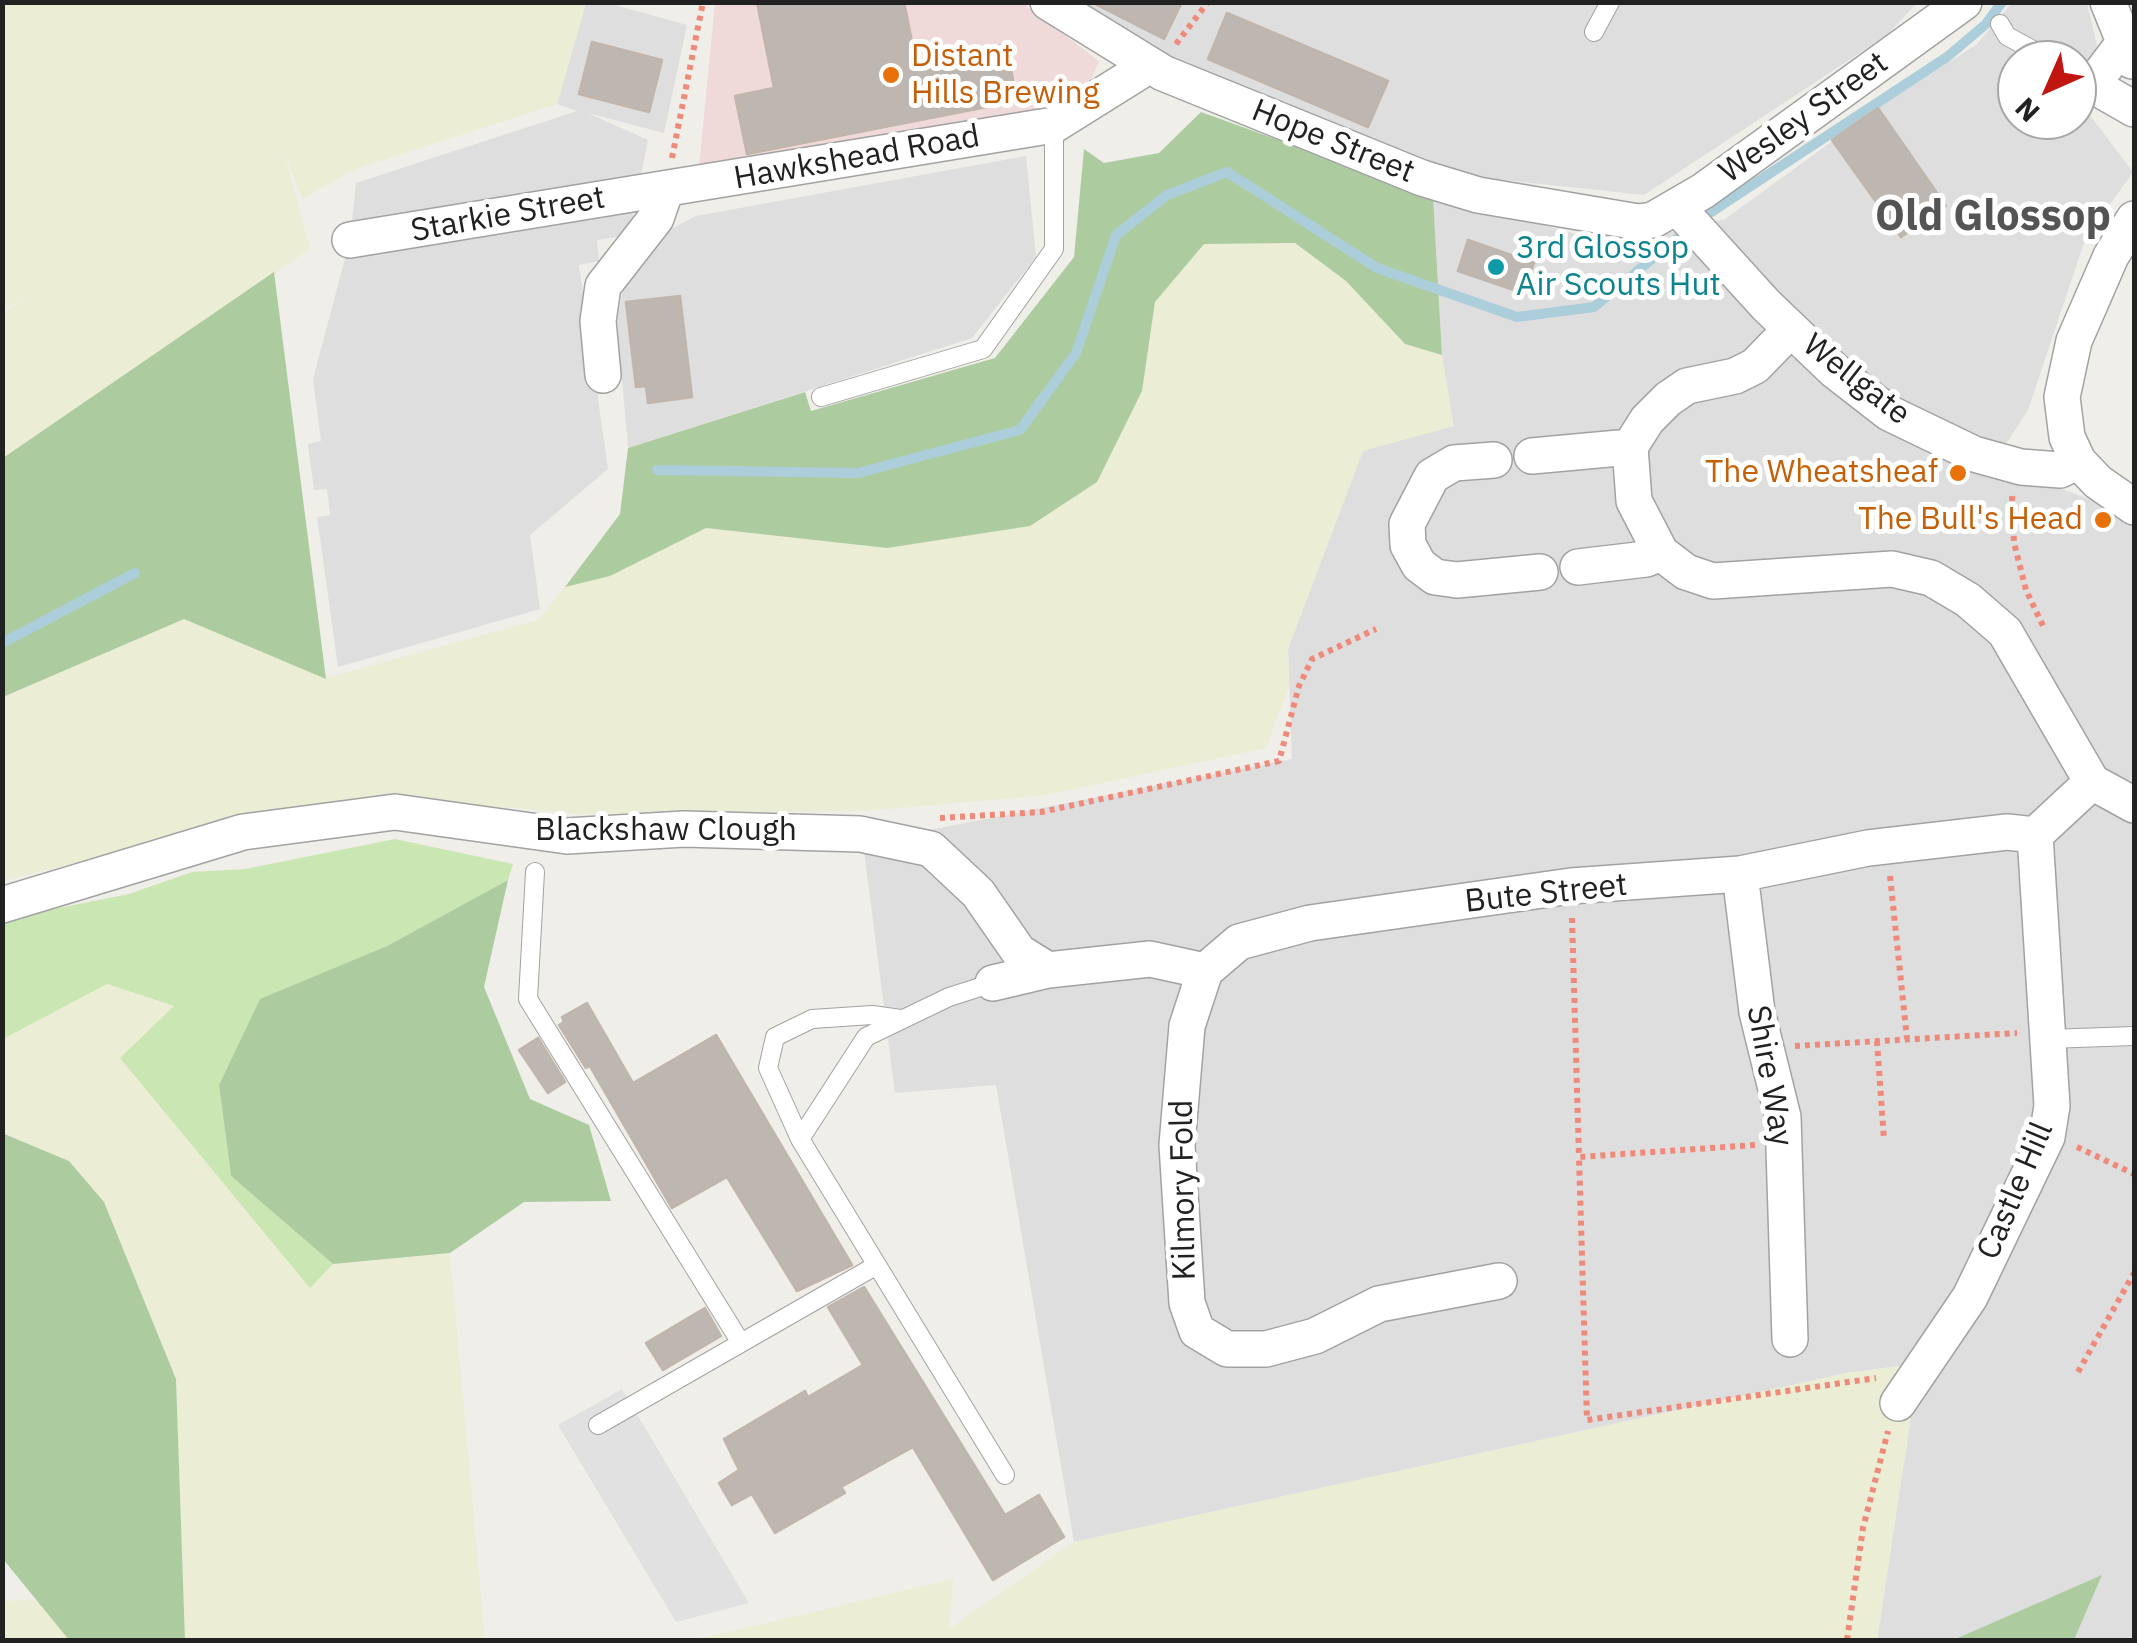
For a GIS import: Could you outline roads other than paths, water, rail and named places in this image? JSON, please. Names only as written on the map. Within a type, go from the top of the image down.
[{"type":"street","name":"Hope Street","points":[[1048,2],[1157,69],[1422,178],[1478,196],[1638,222]]},
{"type":"street","name":"Wesley Street","points":[[1638,222],[1686,219],[1964,2]]},
{"type":"street","points":[[2097,73],[2129,54],[2108,2]]},
{"type":"street","name":"Hawkshead Road","points":[[666,189],[1054,125],[1157,69]]},
{"type":"street","points":[[2097,87],[2134,108]]},
{"type":"street","points":[[603,375],[598,321],[602,286],[656,218],[666,189]]},
{"type":"street","name":"Starkie Street","points":[[350,240],[666,189]]},
{"type":"street","name":"Wellgate","points":[[1686,219],[1791,329],[1889,413],[1974,454],[2021,467],[2060,470],[2078,461]]},
{"type":"street","points":[[2134,220],[2110,256],[2074,341],[2062,397],[2067,437],[2078,461],[2098,482],[2134,508]]},
{"type":"street","points":[[1791,329],[1755,366],[1735,376],[1687,386],[1668,400],[1647,420],[1630,448],[1634,501],[1661,553],[1686,572],[1712,581],[1892,569],[1930,578],[1968,600],[2005,632],[2092,782],[2134,805]]},
{"type":"street","points":[[1532,456],[1630,448]]},
{"type":"street","points":[[1494,460],[1454,463],[1432,476],[1407,524],[1408,545],[1418,565],[1435,577],[1457,580],[1540,572]]},
{"type":"street","points":[[1578,567],[1646,559],[1661,553]]},
{"type":"street","points":[[2035,835],[2092,782]]},
{"type":"street","name":"Blackshaw Clough","points":[[2,905],[243,832],[395,812],[442,815],[488,826],[567,836],[684,829],[860,834],[931,849],[978,893],[1018,952],[1048,970]]},
{"type":"street","name":"Bute Street","points":[[1205,972],[1239,942],[1310,923],[1571,886],[1740,874],[1888,846],[2007,832],[2035,835]]},
{"type":"street","name":"Castle Hill","points":[[1898,1403],[1970,1296],[2046,1137],[2052,1106],[2035,835]]},
{"type":"street","name":"Shire Way","points":[[1740,874],[1765,1047],[1782,1117],[1790,1339]]},
{"type":"street","points":[[993,982],[1048,970],[1150,959],[1205,972]]},
{"type":"street","name":"Kilmory Fold","points":[[1205,972],[1186,1026],[1177,1145],[1187,1304],[1197,1332],[1228,1349],[1266,1349],[1315,1336],[1378,1304],[1499,1281]]},
{"type":"lane","points":[[1594,32],[1610,2]]},
{"type":"lane","points":[[2000,24],[2014,40]]},
{"type":"lane","points":[[821,396],[983,349],[1054,249],[1054,125]]},
{"type":"lane","points":[[535,872],[528,999],[740,1343]]},
{"type":"lane","points":[[800,1139],[866,1038],[993,982]]},
{"type":"lane","points":[[903,1020],[872,1015],[812,1020],[775,1037],[768,1068],[800,1139],[1006,1475]]},
{"type":"lane","points":[[2048,1035],[2134,1036]]},
{"type":"lane","points":[[598,1425],[877,1265]]},
{"type":"waterway","name":"Blackshaw Clough","points":[[657,470],[858,473],[1020,430],[1076,353],[1116,235],[1167,195],[1227,172],[1377,268],[1517,317],[1594,307],[1699,220],[1947,57],[1986,24],[2002,2]]},
{"type":"waterway","name":"Blackshaw Clough","points":[[2,643],[135,573]]},
{"type":"place","name":"Distant Hills Brewing","points":[[891,75]]},
{"type":"place","name":"3rd Glossop Air Scouts Hut","points":[[1496,267]]},
{"type":"place","name":"The Wheatsheaf","points":[[1958,473]]},
{"type":"place","name":"The Bull's Head","points":[[2103,520]]},
{"type":"district","name":"Old Glossop","points":[[1993,218]]}]
